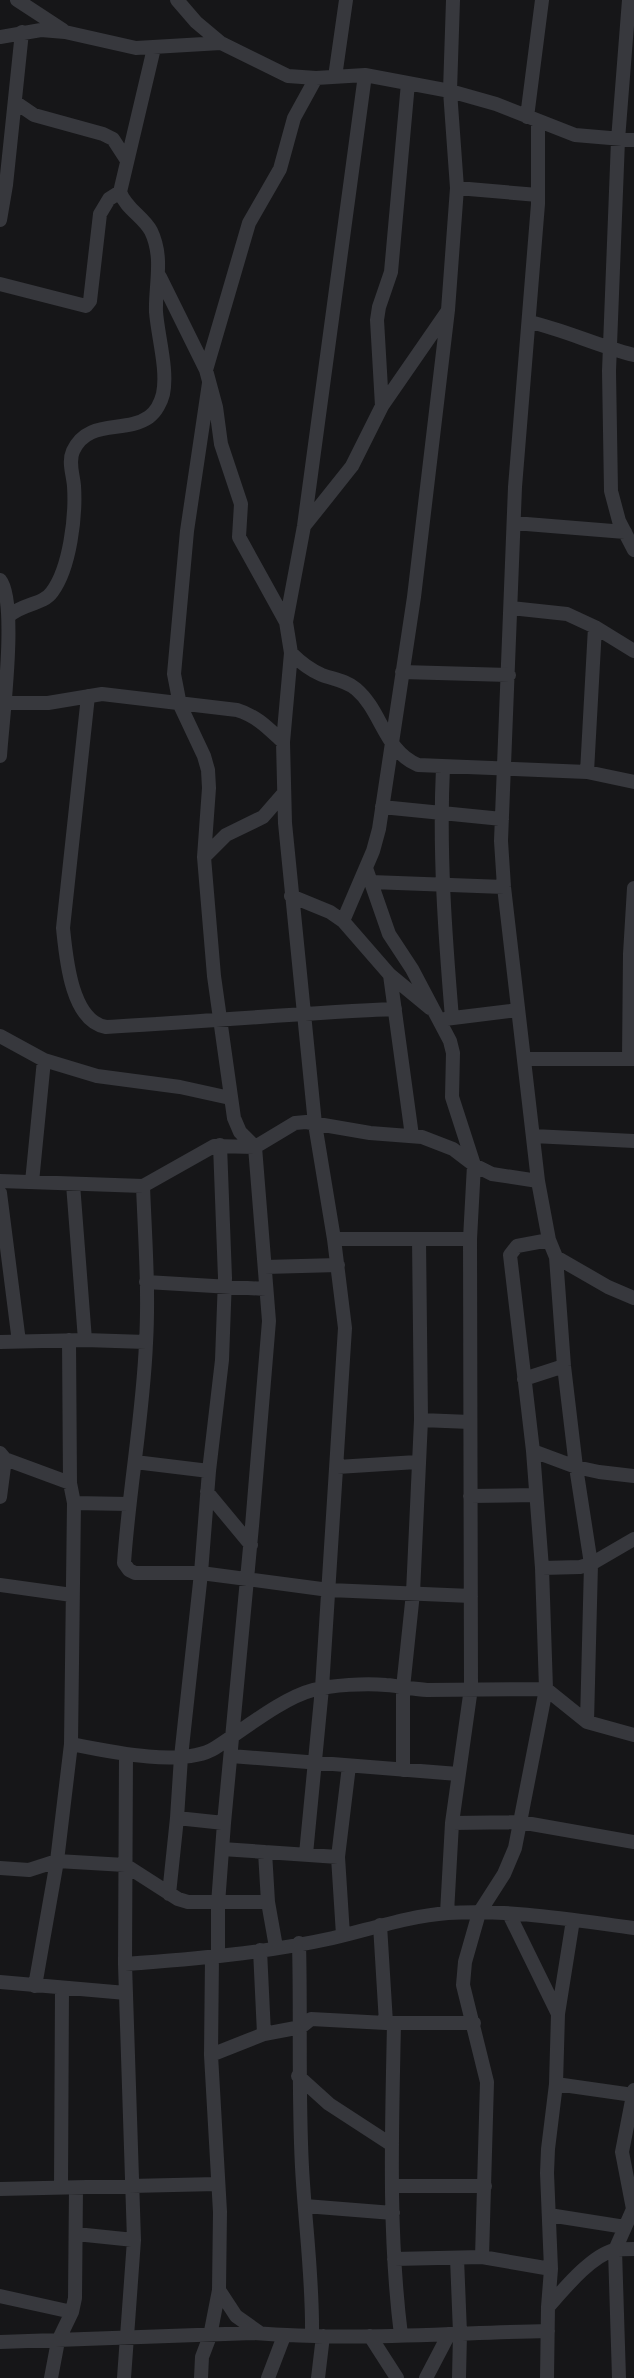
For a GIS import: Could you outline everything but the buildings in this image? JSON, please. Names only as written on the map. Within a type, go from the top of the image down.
[{"type":"street","points":[[17,0],[65,32]]},
{"type":"street","points":[[177,0],[196,22],[222,43],[288,75],[316,78],[365,75],[408,83],[450,91],[496,104],[575,135],[634,140]]},
{"type":"street","points":[[335,77],[346,0]]},
{"type":"street","points":[[343,921],[373,851],[393,746],[417,573],[448,310],[457,188],[450,91],[453,0]]},
{"type":"street","points":[[542,0],[532,119],[538,195],[514,523],[501,841],[504,887],[538,1181],[549,1240],[556,1257],[564,1366],[591,1564],[587,1722]]},
{"type":"street","points":[[629,0],[618,140],[610,349],[611,491],[613,505],[633,548]]},
{"type":"street","points":[[0,37],[41,30],[65,32],[119,45],[154,48],[222,43]]},
{"type":"street","points":[[0,220],[6,185],[22,32]]},
{"type":"street","points":[[9,616],[22,606],[48,597],[65,564],[74,505],[70,462],[73,451],[81,438],[95,429],[132,423],[149,417],[158,407],[163,393],[164,381],[156,312],[159,276],[151,230],[130,209],[120,192],[154,48]]},
{"type":"street","points":[[286,622],[304,526],[365,75]]},
{"type":"street","points":[[201,2378],[202,2357],[210,2336],[219,2290],[220,2212],[211,2055],[218,1904],[269,1321],[255,1147],[240,1132],[234,1118],[219,1022],[204,857],[209,788],[208,770],[204,756],[180,705],[174,662],[187,531],[208,377],[249,223],[280,169],[294,118],[316,78]]},
{"type":"street","points":[[382,406],[377,320],[391,272],[408,83]]},
{"type":"street","points":[[15,102],[41,117],[103,134],[113,139],[126,159]]},
{"type":"street","points":[[457,188],[538,195]]},
{"type":"street","points":[[0,284],[86,306],[90,301],[100,214],[103,206],[120,192]]},
{"type":"street","points":[[159,276],[208,377],[216,407],[221,444],[241,504],[239,537],[286,622],[291,653],[283,742],[283,794],[291,896],[315,1124],[338,1264],[345,1328],[322,1688],[306,1854]]},
{"type":"street","points":[[304,526],[352,466],[382,406],[448,310]]},
{"type":"street","points":[[530,322],[634,355]]},
{"type":"street","points":[[514,523],[625,532]]},
{"type":"street","points":[[0,580],[5,585],[9,616],[0,756]]},
{"type":"street","points":[[511,608],[567,614],[595,627],[634,651]]},
{"type":"street","points":[[587,772],[595,627]]},
{"type":"street","points":[[291,653],[320,674],[348,684],[357,690],[393,746],[408,760],[418,765],[587,772],[634,782]]},
{"type":"street","points":[[402,672],[509,675]]},
{"type":"street","points":[[4,703],[48,703],[88,696],[117,695],[180,705],[237,710],[251,714],[283,742]]},
{"type":"street","points":[[88,696],[63,928],[65,951],[79,1007],[88,1019],[106,1027],[219,1022],[303,1013],[395,1009]]},
{"type":"street","points":[[443,766],[441,813],[443,1017],[453,1053],[452,1097],[474,1165],[470,1239],[471,1689],[452,1823],[447,1913]]},
{"type":"street","points":[[204,857],[226,835],[263,817],[283,794]]},
{"type":"street","points":[[382,807],[502,819]]},
{"type":"street","points":[[366,868],[389,934],[443,1017]]},
{"type":"street","points":[[371,882],[504,887]]},
{"type":"street","points":[[291,896],[330,912],[343,921],[390,975],[443,1017],[518,1010]]},
{"type":"street","points":[[525,1059],[632,1058],[630,954],[634,896]]},
{"type":"street","points":[[390,975],[412,1136]]},
{"type":"street","points":[[0,1036],[44,1060],[97,1076],[180,1087],[230,1098]]},
{"type":"street","points":[[32,1182],[44,1060]]},
{"type":"street","points":[[0,1182],[143,1186],[192,1157],[220,1145],[255,1147],[295,1123],[429,1139],[453,1149],[474,1165],[492,1174],[538,1181]]},
{"type":"street","points":[[533,1136],[634,1141]]},
{"type":"street","points":[[169,1894],[209,1471],[220,1384],[225,1287],[220,1145]]},
{"type":"street","points":[[73,1184],[85,1340]]},
{"type":"street","points":[[143,1186],[146,1342],[135,1462],[128,1504],[124,1563],[129,1570],[135,1573],[201,1574],[329,1590],[471,1596]]},
{"type":"street","points":[[0,1193],[20,1342]]},
{"type":"street","points":[[334,1239],[470,1239]]},
{"type":"street","points":[[403,1770],[403,1688],[413,1593],[417,1462],[421,1420],[419,1239]]},
{"type":"street","points":[[482,2257],[487,2082],[463,1986],[464,1973],[479,1913],[512,1861],[546,1689],[542,1568],[533,1451],[510,1255],[517,1246],[549,1240]]},
{"type":"street","points":[[556,1257],[608,1287],[634,1298]]},
{"type":"street","points":[[265,1267],[338,1264]]},
{"type":"street","points":[[146,1282],[266,1289]]},
{"type":"street","points":[[35,1986],[57,1861],[71,1744],[74,1503],[70,1483],[69,1340]]},
{"type":"street","points":[[0,1342],[85,1340],[146,1342]]},
{"type":"street","points":[[525,1379],[564,1366]]},
{"type":"street","points":[[421,1420],[470,1422]]},
{"type":"street","points":[[533,1451],[576,1467],[634,1476]]},
{"type":"street","points":[[0,1491],[3,1456],[70,1483]]},
{"type":"street","points":[[135,1462],[209,1471]]},
{"type":"street","points":[[337,1467],[417,1462]]},
{"type":"street","points":[[207,1492],[251,1545]]},
{"type":"street","points":[[470,1496],[536,1495]]},
{"type":"street","points":[[74,1503],[128,1504]]},
{"type":"street","points":[[542,1568],[580,1567],[591,1564],[634,1539]]},
{"type":"street","points":[[0,1585],[72,1595]]},
{"type":"street","points":[[71,1744],[126,1755],[181,1757],[201,1755],[302,1694],[322,1688],[383,1684],[403,1688],[546,1689],[587,1722],[634,1735]]},
{"type":"street","points":[[124,2378],[134,2240],[134,2184],[125,1964],[126,1755]]},
{"type":"street","points":[[231,1756],[458,1774]]},
{"type":"street","points":[[343,1935],[338,1857],[349,1766]]},
{"type":"street","points":[[177,1818],[224,1823]]},
{"type":"street","points":[[452,1823],[520,1822],[634,1842]]},
{"type":"street","points":[[222,1850],[338,1857]]},
{"type":"street","points":[[265,1852],[268,1902],[276,1947]]},
{"type":"street","points":[[0,1868],[29,1870],[57,1861],[125,1865],[169,1894],[188,1902],[218,1904],[268,1902]]},
{"type":"street","points":[[125,1964],[215,1957],[260,1950],[447,1913],[509,1914],[634,1928],[634,1924]]},
{"type":"street","points":[[509,1914],[558,2014]]},
{"type":"street","points":[[547,2378],[551,2269],[548,2161],[556,2084],[558,2014],[573,1920]]},
{"type":"street","points":[[380,1926],[390,2023],[394,2259],[401,2335]]},
{"type":"street","points":[[299,1943],[301,2027],[298,2076],[318,2378]]},
{"type":"street","points":[[260,1950],[264,2034]]},
{"type":"street","points":[[0,1982],[126,1993]]},
{"type":"street","points":[[61,2188],[62,1988]]},
{"type":"street","points":[[211,2055],[264,2034],[301,2027],[311,2019],[319,2018],[390,2023],[474,2023]]},
{"type":"street","points":[[298,2076],[329,2104],[392,2145]]},
{"type":"street","points":[[556,2084],[634,2092],[622,2152],[633,2202],[631,2217],[615,2250],[619,2378]]},
{"type":"street","points":[[0,2195],[0,2189],[76,2188],[134,2184],[217,2184]]},
{"type":"street","points":[[393,2186],[485,2186]]},
{"type":"street","points":[[51,2378],[58,2341],[72,2312],[75,2298],[76,2188]]},
{"type":"street","points":[[305,2206],[393,2213]]},
{"type":"street","points":[[549,2215],[625,2227]]},
{"type":"street","points":[[76,2234],[134,2240]]},
{"type":"street","points":[[548,2307],[591,2264],[615,2250],[634,2249]]},
{"type":"street","points":[[394,2259],[482,2257],[551,2269]]},
{"type":"street","points":[[456,2258],[454,2333],[459,2378]]},
{"type":"street","points":[[219,2290],[236,2316],[261,2334]]},
{"type":"street","points":[[0,2296],[72,2312]]},
{"type":"street","points":[[0,2342],[261,2334],[370,2336],[548,2331]]},
{"type":"street","points":[[426,2378],[454,2333]]},
{"type":"street","points":[[269,2377],[284,2336]]},
{"type":"street","points":[[370,2336],[397,2378]]}]
